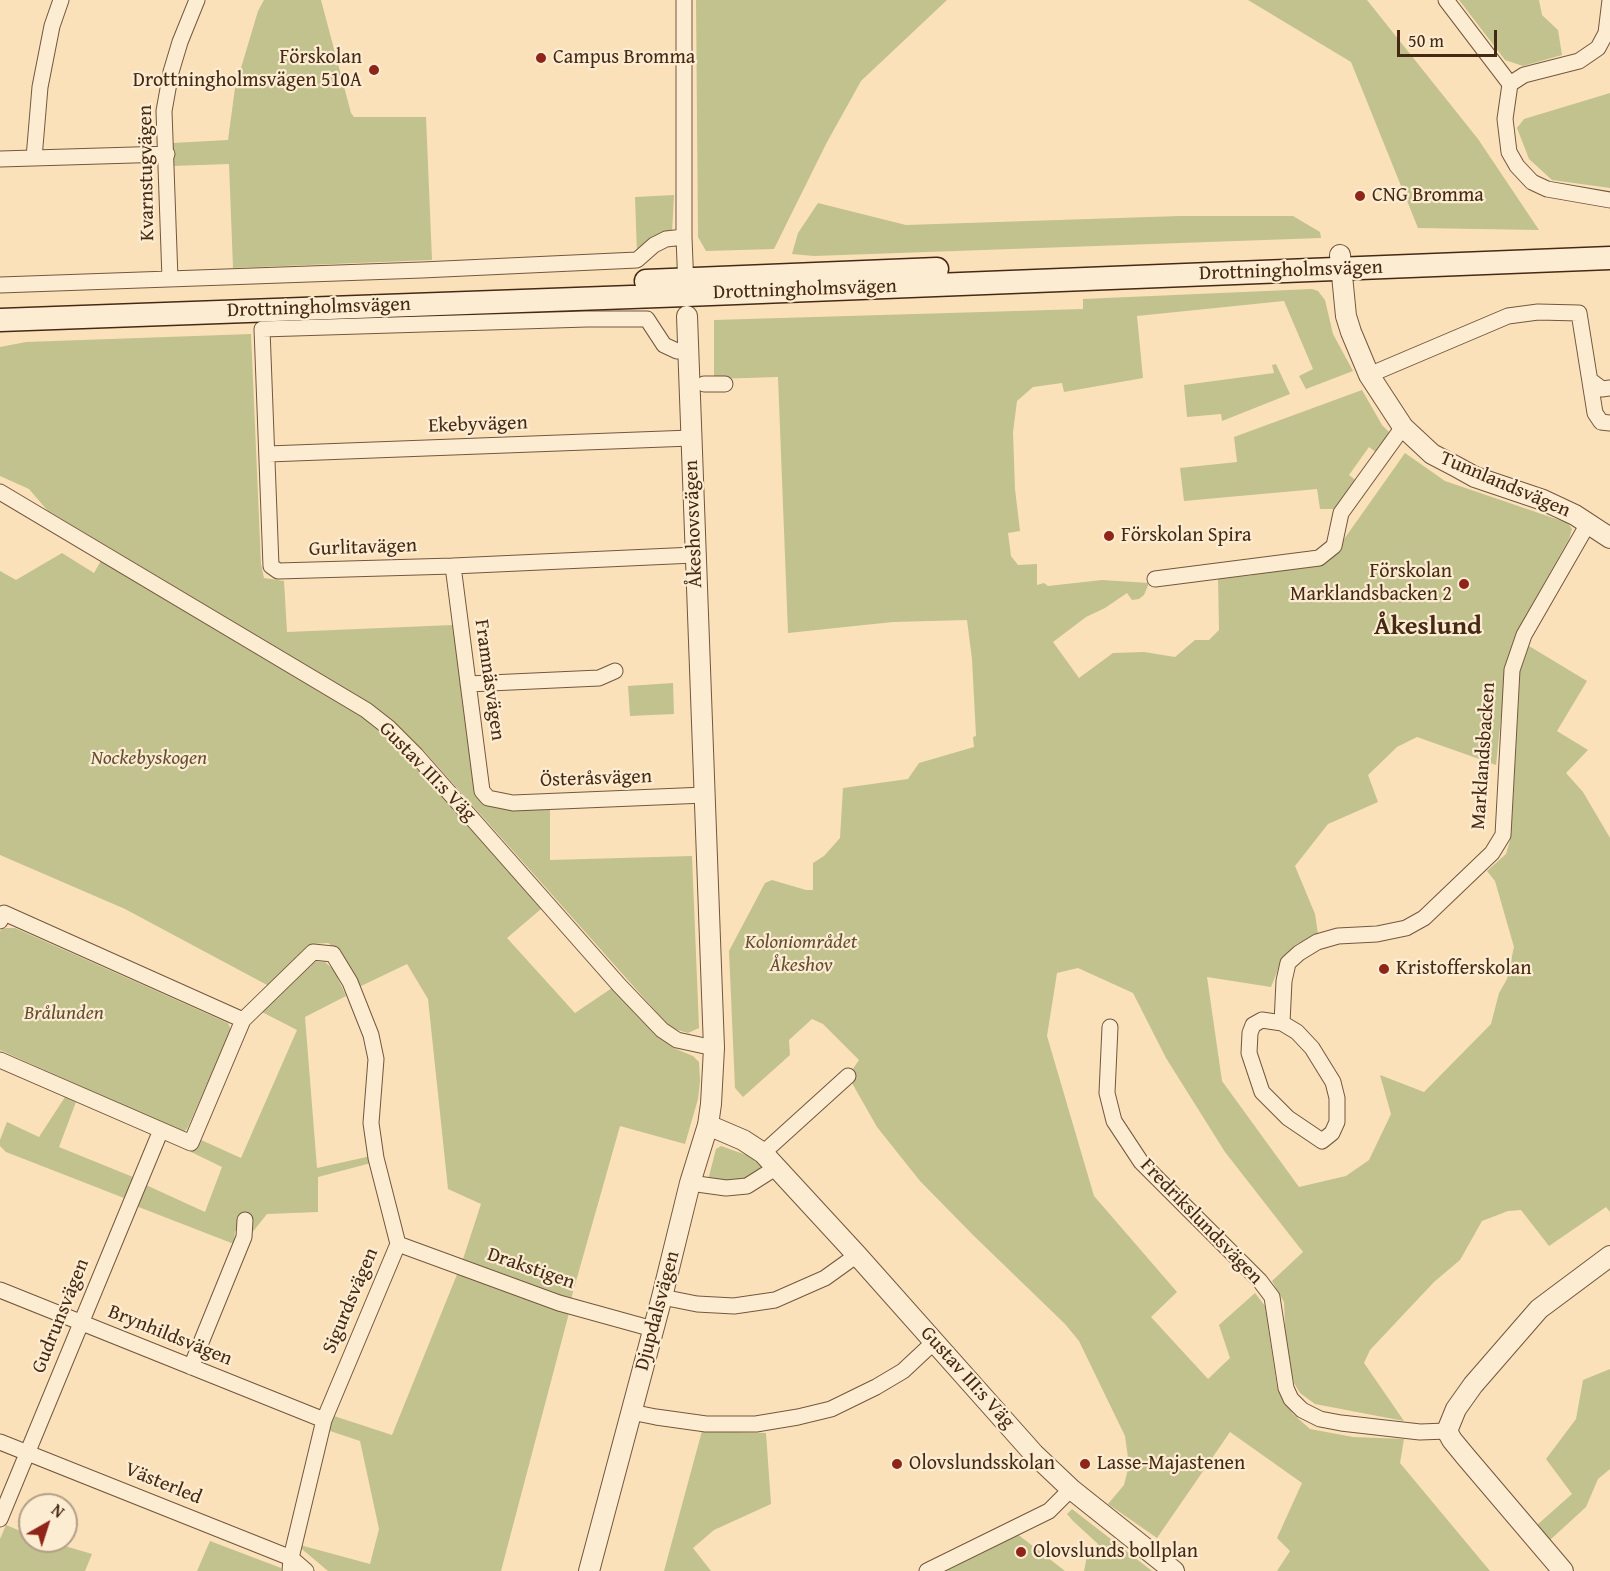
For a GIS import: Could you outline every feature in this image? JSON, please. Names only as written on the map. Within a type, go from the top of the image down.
[{"type":"main road","name":"Drottningholmsvägen","points":[[0,320],[686,297],[1341,262],[1610,244]]},
{"type":"main road","name":"Drottningholmsvägen","points":[[1341,262],[1610,258]]},
{"type":"main road","name":"Drottningholmsvägen","points":[[0,306],[686,297]]},
{"type":"street","points":[[34,158],[40,87],[52,26],[61,0]]},
{"type":"street","name":"Kvarnstugvägen","points":[[170,279],[164,111],[171,72],[197,0]]},
{"type":"street","name":"Åkeshovsvägen","points":[[684,0],[684,237],[714,1048]]},
{"type":"street","points":[[1446,0],[1510,84],[1505,119],[1509,152],[1517,166],[1532,182],[1547,189],[1610,200]]},
{"type":"street","points":[[1510,84],[1524,75],[1579,61],[1598,48],[1606,33],[1610,0]]},
{"type":"street","points":[[0,159],[167,154]]},
{"type":"street","name":"Drottningholmsvägen","points":[[0,285],[637,260],[654,245],[666,239],[684,237]]},
{"type":"street","name":"Tunnlandsvägen","points":[[1341,262],[1346,316],[1350,332],[1370,375],[1403,427],[1432,454],[1475,477],[1543,500],[1588,522],[1610,538]]},
{"type":"street","points":[[1370,375],[1508,316],[1538,312],[1579,313],[1595,413],[1601,422],[1610,423]]},
{"type":"street","name":"Drottningholmsvägen","points":[[262,329],[575,319],[647,319],[664,345],[677,351],[688,351]]},
{"type":"street","name":"Gurlitavägen","points":[[262,329],[271,566],[278,571],[694,555]]},
{"type":"street","points":[[1590,380],[1602,388],[1610,388]]},
{"type":"street","points":[[704,384],[725,384]]},
{"type":"street","points":[[1155,579],[1319,558],[1334,546],[1341,513],[1403,427]]},
{"type":"street","name":"Ekebyvägen","points":[[268,454],[691,438]]},
{"type":"street","name":"Gustav III:s Väg","points":[[0,492],[366,710],[416,755],[619,985],[662,1030],[677,1040],[714,1048]]},
{"type":"street","name":"Marklandsbacken","points":[[1282,1023],[1284,981],[1288,963],[1299,953],[1317,942],[1338,936],[1406,928],[1424,918],[1492,853],[1503,835],[1512,670],[1524,635],[1588,522]]},
{"type":"street","name":"Framnäsvägen","points":[[453,566],[482,791],[488,798]]},
{"type":"street","points":[[468,684],[599,678],[615,671]]},
{"type":"street","name":"Österåsvägen","points":[[488,798],[513,803],[705,795]]},
{"type":"street","points":[[0,1060],[191,1143],[243,1020],[1,915]]},
{"type":"street","name":"Sigurdsvägen","points":[[243,1020],[313,952],[333,954],[350,982],[367,1025],[376,1059],[371,1123],[376,1158],[398,1244],[324,1420],[291,1565]]},
{"type":"street","points":[[1262,1020],[1282,1023],[1297,1032],[1312,1048],[1333,1082],[1337,1098],[1337,1122],[1332,1133],[1322,1141],[1288,1118],[1262,1092],[1249,1053],[1250,1033],[1253,1025],[1262,1020]]},
{"type":"street","name":"Fredrikslundsvägen","points":[[1110,1027],[1107,1093],[1114,1122],[1141,1162],[1260,1281],[1272,1297],[1286,1388],[1291,1400],[1302,1410],[1320,1419],[1420,1432],[1447,1431]]},
{"type":"street","name":"Djupdalsvägen","points":[[589,1571],[690,1182],[708,1125],[714,1048]]},
{"type":"street","points":[[763,1153],[848,1076]]},
{"type":"street","name":"Gustav III:s Väg","points":[[708,1125],[743,1140],[763,1153],[1034,1454],[1071,1489],[1174,1571]]},
{"type":"street","name":"Gudrunsvägen","points":[[0,1519],[161,1130]]},
{"type":"street","points":[[690,1182],[726,1188],[747,1186],[777,1167]]},
{"type":"street","points":[[191,1367],[244,1237],[245,1220]]},
{"type":"street","name":"Drakstigen","points":[[398,1244],[559,1303],[653,1329]]},
{"type":"street","points":[[662,1297],[697,1304],[734,1306],[776,1300],[825,1278],[857,1255]]},
{"type":"street","points":[[1563,1571],[1466,1457],[1447,1431],[1456,1409],[1473,1385],[1539,1310],[1610,1256]]},
{"type":"street","name":"Brynhildsvägen","points":[[0,1290],[324,1420]]},
{"type":"street","points":[[631,1412],[706,1424],[756,1424],[798,1417],[831,1409],[876,1387],[903,1371],[934,1342]]},
{"type":"street","name":"Västerled","points":[[0,1442],[306,1571]]},
{"type":"street","points":[[927,1571],[1049,1511],[1071,1489]]},
{"type":"green space","points":[[264,0],[321,0],[351,113],[354,117],[426,117],[432,260],[233,268],[229,164],[173,166],[172,143],[228,140],[235,88],[258,11]]},
{"type":"green space","points":[[696,0],[947,0],[861,81],[826,144],[774,249],[706,251],[698,237]]},
{"type":"green space","points":[[1248,0],[1367,0],[1478,139],[1539,230],[1418,228],[1351,62]]},
{"type":"green space","points":[[1459,0],[1539,0],[1542,15],[1558,30],[1562,55],[1523,66],[1505,60]]},
{"type":"green space","points":[[1610,93],[1610,188],[1552,180],[1529,159],[1517,128],[1524,119]]},
{"type":"green space","points":[[674,195],[672,233],[646,241],[637,254],[635,197]]},
{"type":"green space","points":[[818,203],[906,225],[1180,216],[1293,216],[1320,232],[1321,238],[814,256],[792,254],[798,233]]},
{"type":"green space","name":"Koloniområdet Åkeshov","points":[[1312,289],[1318,291],[1325,300],[1333,334],[1353,371],[1306,389],[1299,376],[1313,369],[1284,301],[1137,316],[1143,378],[1064,392],[1062,383],[1033,387],[1017,401],[1013,432],[1015,489],[1020,531],[1008,533],[1011,556],[1018,565],[1037,564],[1037,585],[1044,583],[1048,586],[1102,580],[1149,583],[1144,595],[1139,599],[1132,600],[1127,593],[1105,608],[1086,617],[1053,642],[1079,678],[1113,653],[1144,652],[1175,657],[1195,640],[1209,640],[1219,630],[1218,577],[1248,576],[1330,559],[1405,453],[1445,481],[1568,523],[1572,529],[1569,539],[1525,617],[1506,669],[1496,765],[1417,737],[1397,747],[1368,775],[1378,802],[1328,824],[1295,866],[1315,914],[1318,934],[1295,945],[1281,962],[1271,987],[1207,977],[1222,1081],[1299,1187],[1346,1176],[1369,1160],[1391,1114],[1380,1075],[1424,1092],[1491,1024],[1499,993],[1507,979],[1514,947],[1495,881],[1487,871],[1506,854],[1511,837],[1520,672],[1529,646],[1587,681],[1557,731],[1588,750],[1566,773],[1583,792],[1610,838],[1610,1212],[1606,1207],[1549,1246],[1521,1210],[1508,1211],[1482,1221],[1460,1260],[1434,1282],[1370,1350],[1364,1363],[1404,1421],[1315,1404],[1300,1393],[1294,1383],[1286,1350],[1284,1302],[1272,1281],[1303,1252],[1225,1152],[1166,1058],[1133,993],[1078,968],[1057,973],[1047,1036],[1094,1196],[1177,1292],[1151,1317],[1208,1379],[1230,1358],[1219,1325],[1255,1293],[1265,1306],[1277,1386],[1293,1414],[1310,1429],[1353,1437],[1404,1439],[1400,1463],[1490,1571],[1277,1571],[1290,1551],[1277,1538],[1302,1483],[1230,1432],[1157,1538],[1108,1504],[1124,1485],[1129,1465],[1125,1436],[1079,1341],[1065,1324],[920,1181],[877,1127],[848,1076],[859,1060],[823,1024],[812,1019],[789,1040],[790,1055],[743,1097],[735,1088],[729,951],[765,883],[772,880],[813,890],[813,863],[824,856],[840,838],[843,788],[908,779],[919,763],[974,747],[973,737],[976,736],[972,659],[967,620],[893,622],[788,633],[778,377],[714,379],[714,320],[1083,309],[1083,299]]},
{"type":"green space","points":[[251,334],[261,564],[264,578],[284,581],[287,632],[453,625],[478,797],[550,807],[550,860],[692,856],[699,1028],[688,1033],[674,1029],[667,1024],[425,752],[393,722],[368,703],[47,510],[29,489],[0,476],[0,347],[26,342]]},
{"type":"green space","points":[[1276,364],[1290,394],[1222,421],[1221,414],[1187,417],[1184,385],[1274,373],[1272,365]]},
{"type":"green space","points":[[1362,390],[1382,425],[1389,432],[1377,453],[1369,447],[1349,475],[1357,481],[1337,509],[1320,509],[1317,489],[1184,501],[1180,468],[1237,462],[1234,437]]},
{"type":"green space","name":"Nockebyskogen","points":[[62,553],[94,573],[102,559],[363,715],[386,733],[460,814],[541,909],[507,938],[575,1013],[612,988],[659,1037],[676,1049],[693,1056],[699,1062],[698,1099],[685,1144],[620,1126],[571,1299],[463,1259],[481,1204],[448,1189],[428,999],[407,964],[359,987],[339,951],[328,943],[312,944],[269,986],[125,909],[0,855],[0,571],[16,580]]},
{"type":"green space","points":[[673,683],[674,714],[630,716],[628,686]]},
{"type":"green space","name":"Brålunden","points":[[4,928],[15,928],[228,1023],[231,1030],[187,1129],[183,1132],[0,1050],[0,931]]},
{"type":"green space","points":[[313,961],[325,962],[334,970],[346,996],[305,1017],[317,1168],[371,1156],[371,1163],[318,1177],[318,1212],[267,1214],[251,1234],[235,1231],[234,1244],[136,1206],[146,1185],[205,1212],[222,1167],[191,1152],[199,1139],[241,1158],[297,1030],[260,1011]]},
{"type":"green space","points":[[65,1097],[76,1102],[59,1147],[133,1177],[124,1198],[6,1152],[0,1146],[7,1122],[39,1137]]},
{"type":"green space","points":[[721,1146],[749,1156],[761,1166],[757,1176],[745,1181],[708,1180],[716,1149]]},
{"type":"green space","points":[[458,1272],[569,1313],[501,1571],[328,1571],[300,1545],[370,1564],[379,1529],[360,1441],[327,1430],[334,1416],[392,1435]]},
{"type":"green space","points":[[1610,1369],[1610,1469],[1598,1479],[1586,1507],[1550,1540],[1537,1525],[1572,1494],[1546,1459],[1576,1419],[1583,1380]]},
{"type":"green space","points":[[702,1431],[766,1433],[771,1504],[714,1530],[693,1548],[711,1571],[664,1571]]},
{"type":"green space","points":[[1072,1509],[1152,1571],[1084,1571],[1087,1556],[1098,1544],[1067,1514]]},
{"type":"green space","points":[[6,1525],[18,1530],[18,1553],[78,1553],[78,1550],[92,1554],[85,1571],[0,1571],[0,1539]]},
{"type":"green space","name":"Olovslunds bollplan","points":[[1016,1533],[1065,1571],[945,1571],[996,1545]]},
{"type":"green space","points":[[210,1541],[281,1568],[281,1571],[197,1571]]},
{"type":"place","name":"Campus Bromma","points":[[541,58]]},
{"type":"place","name":"Förskolan Drottningholmsvägen 510A","points":[[374,70]]},
{"type":"place","name":"CNG Bromma","points":[[1360,196]]},
{"type":"place","name":"Förskolan Spira","points":[[1109,536]]},
{"type":"place","name":"Förskolan Marklandsbacken 2","points":[[1464,584]]},
{"type":"place","name":"Kristofferskolan","points":[[1384,969]]},
{"type":"place","name":"Olovslundsskolan","points":[[897,1464]]},
{"type":"place","name":"Lasse-Majastenen","points":[[1085,1464]]},
{"type":"place","name":"Olovslunds bollplan","points":[[1021,1552]]},
{"type":"district","name":"Åkeslund","points":[[1428,627]]}]
